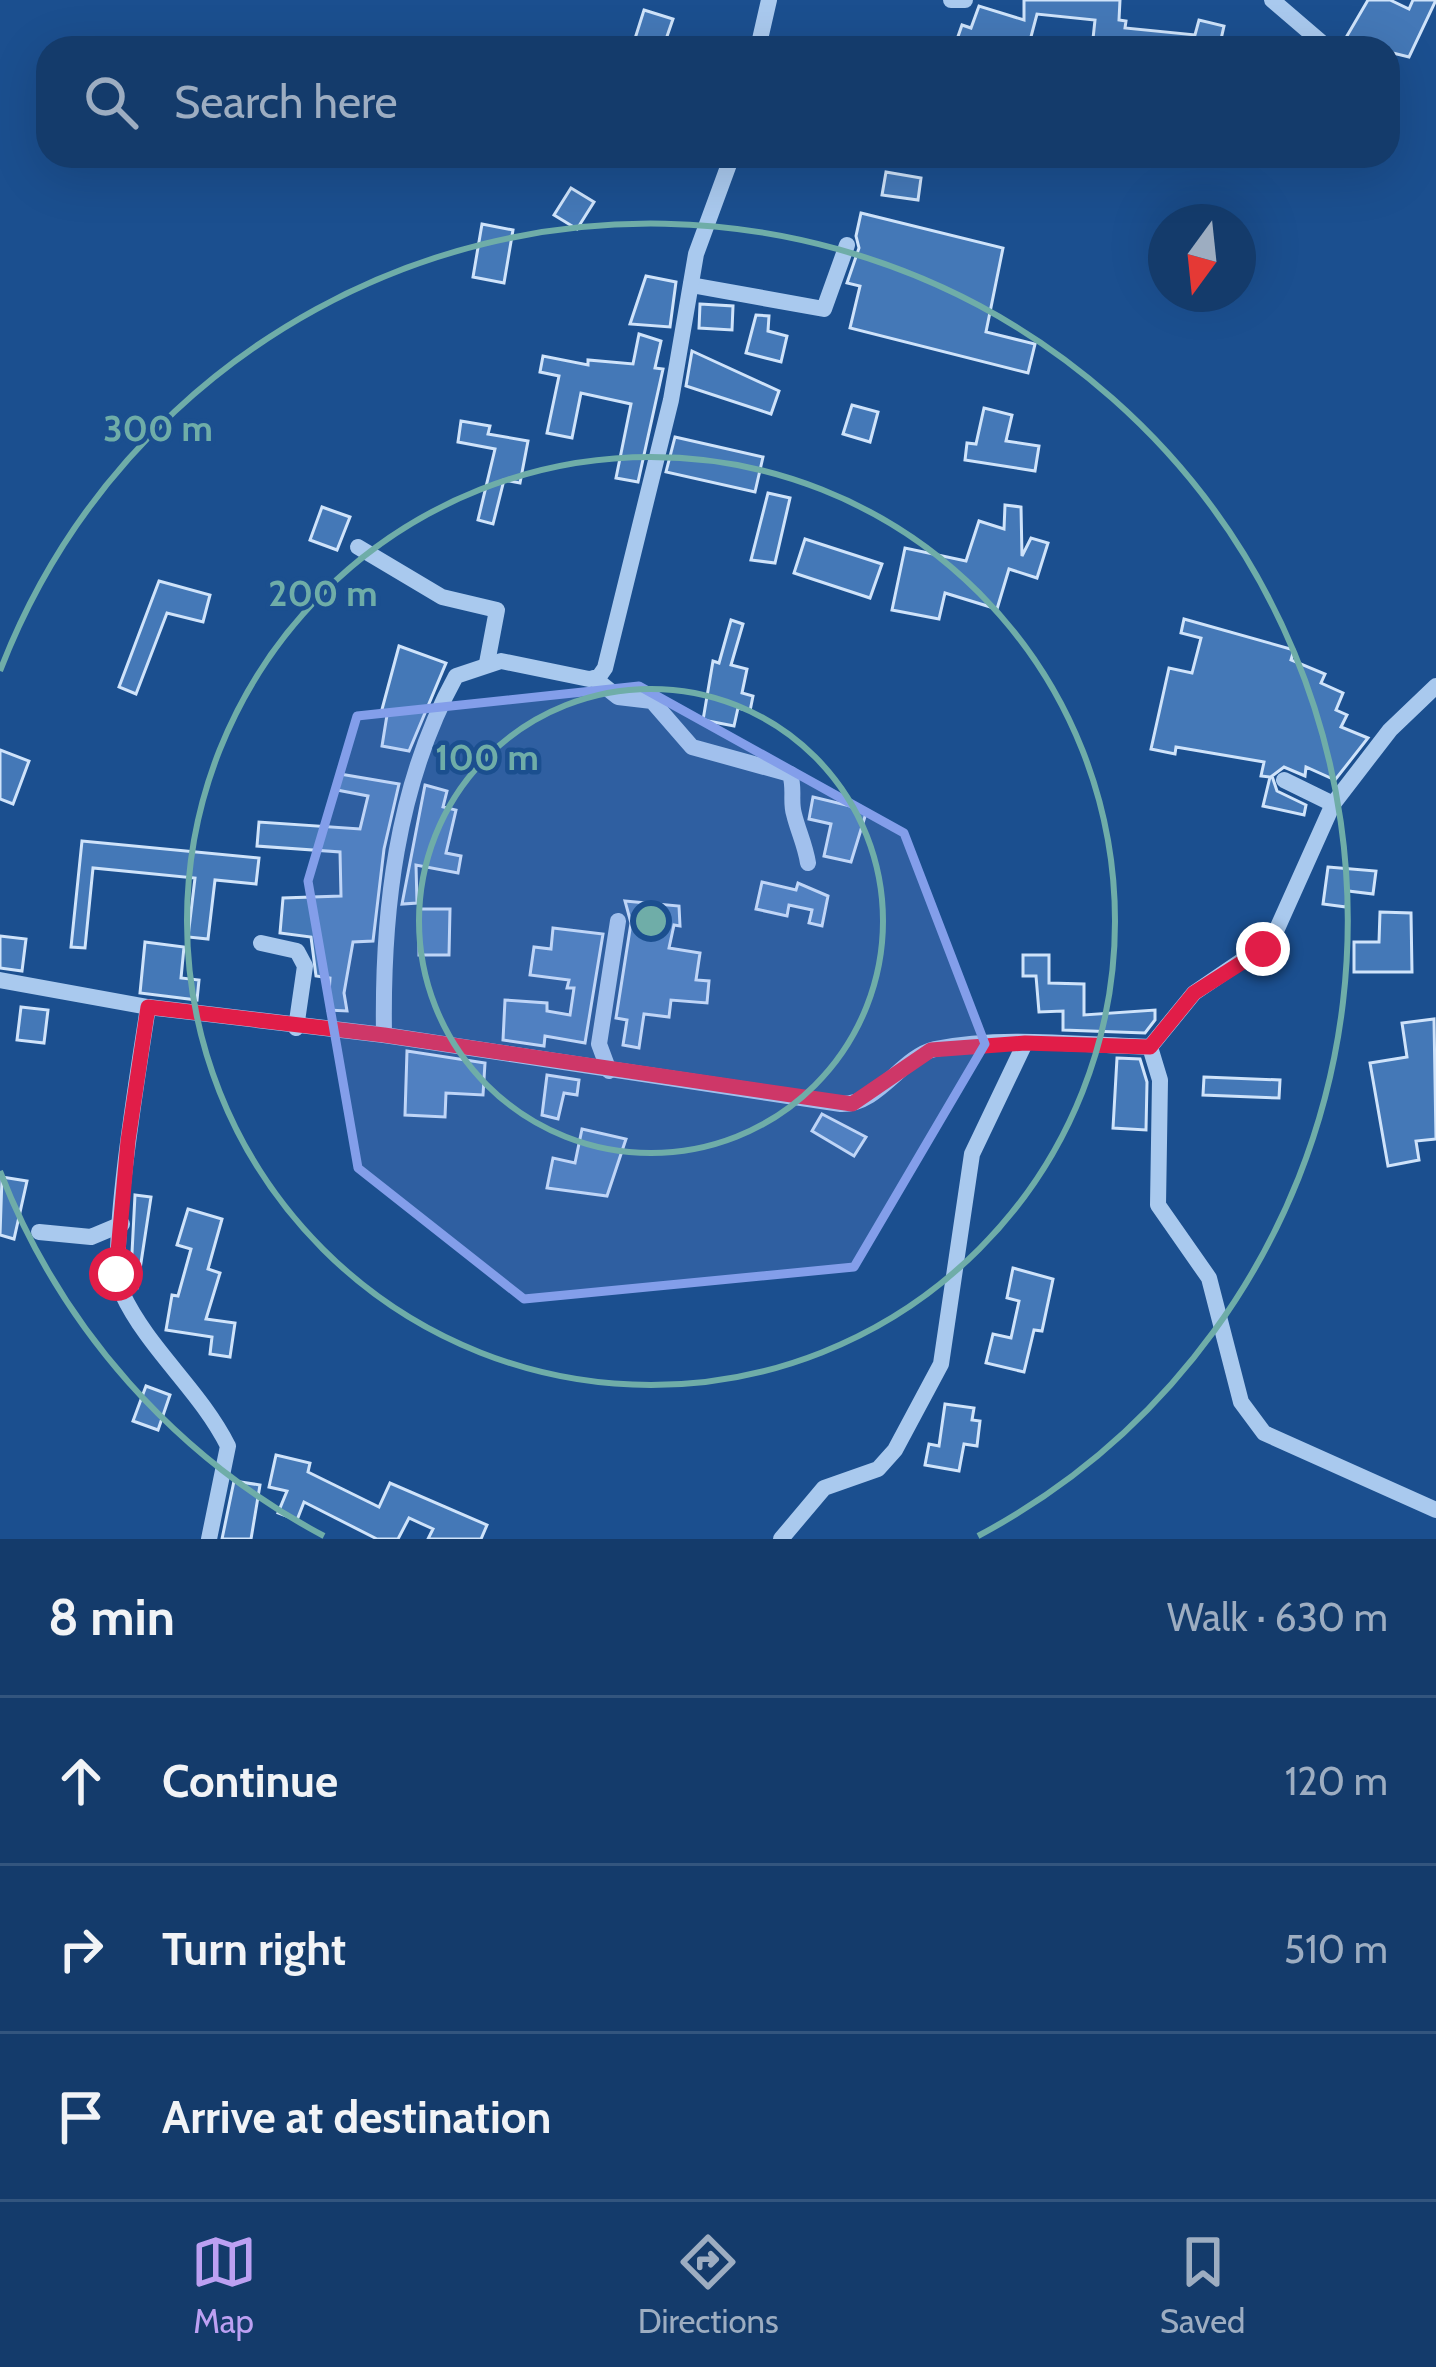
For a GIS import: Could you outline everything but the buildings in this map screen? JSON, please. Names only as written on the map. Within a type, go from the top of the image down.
[{"type":"street","points":[[761,36],[769,0]]},
{"type":"street","points":[[952,0],[965,0]]},
{"type":"street","points":[[1272,0],[1314,36]]},
{"type":"street","points":[[594,678],[604,668],[640,536],[696,254],[728,168]]},
{"type":"street","points":[[691,285],[824,309],[847,245]]},
{"type":"street","points":[[358,547],[429,592],[497,610],[488,664]]},
{"type":"street","points":[[384,1035],[382,950],[392,868],[440,704],[456,676],[501,661],[594,678],[618,697],[652,700],[692,747],[790,774],[796,791],[793,813],[803,830],[808,863]]},
{"type":"street","points":[[1150,1047],[1194,993],[1272,940],[1333,804],[1366,756],[1436,686]]},
{"type":"street","points":[[1284,780],[1333,804]]},
{"type":"street","points":[[609,1071],[599,1044],[618,921]]},
{"type":"street","points":[[261,943],[297,951],[305,966],[296,1028]]},
{"type":"street","points":[[0,980],[148,1007],[384,1035],[852,1104],[931,1050],[1025,1043],[1150,1047]]},
{"type":"street","points":[[148,1007],[128,1141],[119,1288],[228,1446],[209,1539]]},
{"type":"street","points":[[781,1539],[824,1488],[878,1469],[896,1450],[941,1364],[972,1154],[1025,1043]]},
{"type":"street","points":[[1150,1047],[1160,1080],[1158,1205],[1209,1278],[1234,1384],[1248,1413],[1264,1433],[1436,1510]]},
{"type":"street","points":[[39,1232],[91,1237],[122,1224]]},
{"type":"highlighted area","points":[[639,686],[904,833],[985,1044],[854,1267],[524,1299],[358,1168],[308,881],[357,716]]},
{"type":"route","points":[[116,1274],[128,1141],[148,1007],[384,1035],[852,1104],[931,1050],[1025,1043],[1150,1047],[1175,1010],[1194,993],[1263,949]]}]
